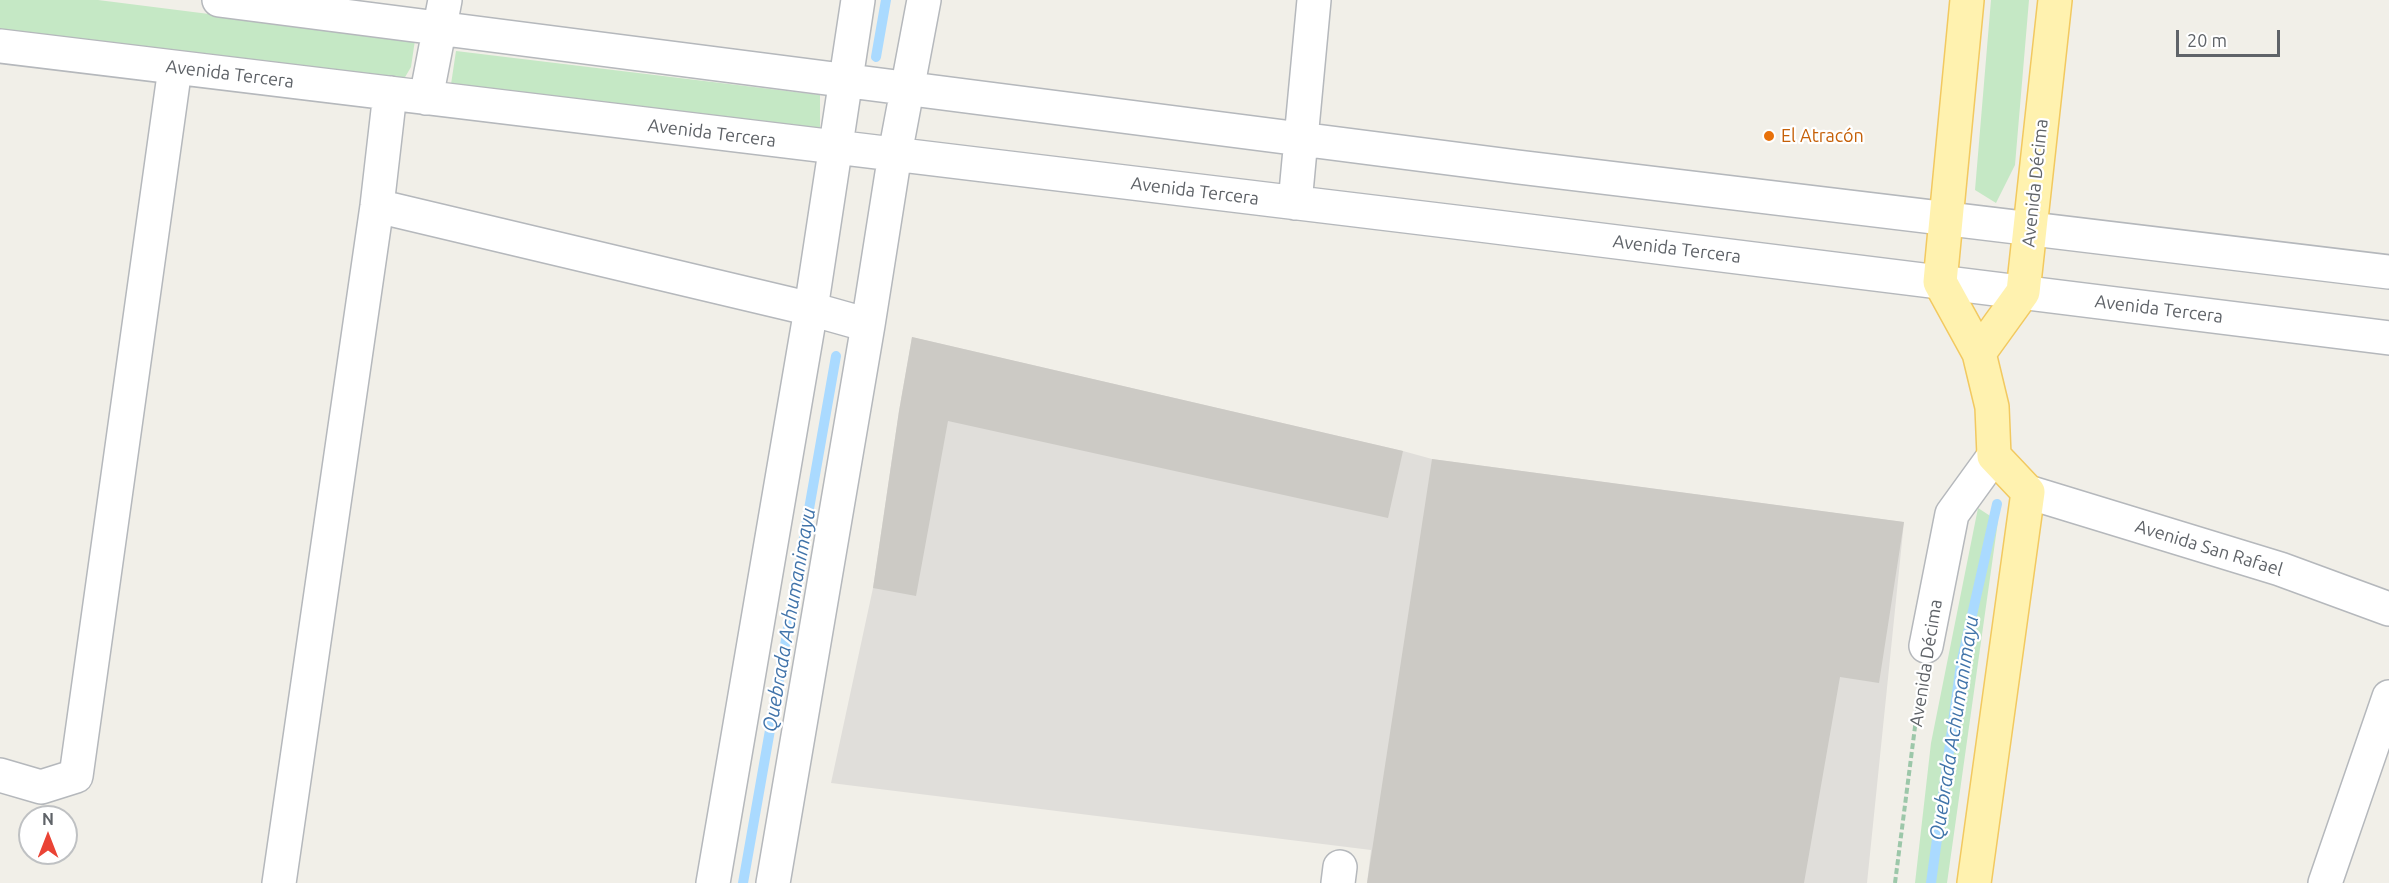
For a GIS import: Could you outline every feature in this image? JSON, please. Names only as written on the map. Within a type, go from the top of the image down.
[{"type":"main road","points":[[1966,0],[1940,282],[1979,353],[1992,407],[1994,456],[2028,492],[1974,883]]},
{"type":"main road","name":"Avenida Décima","points":[[1979,353],[2023,292],[2055,0]]},
{"type":"street","points":[[219,0],[443,14],[846,81],[1302,140],[2389,272]]},
{"type":"street","points":[[713,883],[811,309],[858,0]]},
{"type":"street","points":[[773,883],[895,154],[924,0]]},
{"type":"street","points":[[1295,203],[1314,0]]},
{"type":"street","points":[[426,98],[443,14]]},
{"type":"street","name":"Avenida Tercera","points":[[0,46],[2389,338]]},
{"type":"street","points":[[0,775],[41,787],[76,776],[176,68]]},
{"type":"street","points":[[279,883],[377,206],[390,93]]},
{"type":"street","points":[[377,206],[811,309],[868,325]]},
{"type":"street","name":"Avenida Décima","points":[[1926,646],[1952,514],[1994,456]]},
{"type":"street","name":"Avenida San Rafael","points":[[2028,492],[2280,569],[2389,609]]},
{"type":"street","points":[[2325,883],[2389,697]]},
{"type":"path","name":"Avenida Décima","points":[[1894,883],[1926,646]]},
{"type":"shaded area","points":[[912,337],[1432,459],[1904,522],[1867,883],[1367,883],[1371,850],[831,783],[873,588]]},
{"type":"green space","points":[[0,0],[98,0],[415,40],[411,67],[401,84],[0,31]]},
{"type":"green space","points":[[1991,0],[2029,0],[2015,165],[1996,203],[1975,190]]},
{"type":"green space","points":[[456,51],[820,95],[820,139],[450,91]]},
{"type":"green space","points":[[1978,508],[1998,521],[1947,883],[1915,883],[1931,743]]},
{"type":"building","points":[[912,337],[1403,451],[1388,518],[948,421],[916,596],[873,588]]},
{"type":"building","points":[[1432,459],[1904,522],[1879,683],[1840,677],[1804,883],[1367,883]]},
{"type":"waterway","name":"Quebrada Achumanimayu","points":[[876,57],[886,0]]},
{"type":"waterway","name":"Quebrada Achumanimayu","points":[[743,883],[836,356]]},
{"type":"waterway","name":"Quebrada Achumanimayu","points":[[1931,883],[1961,664],[1997,504]]},
{"type":"place","name":"El Atracón","points":[[1769,136]]}]
